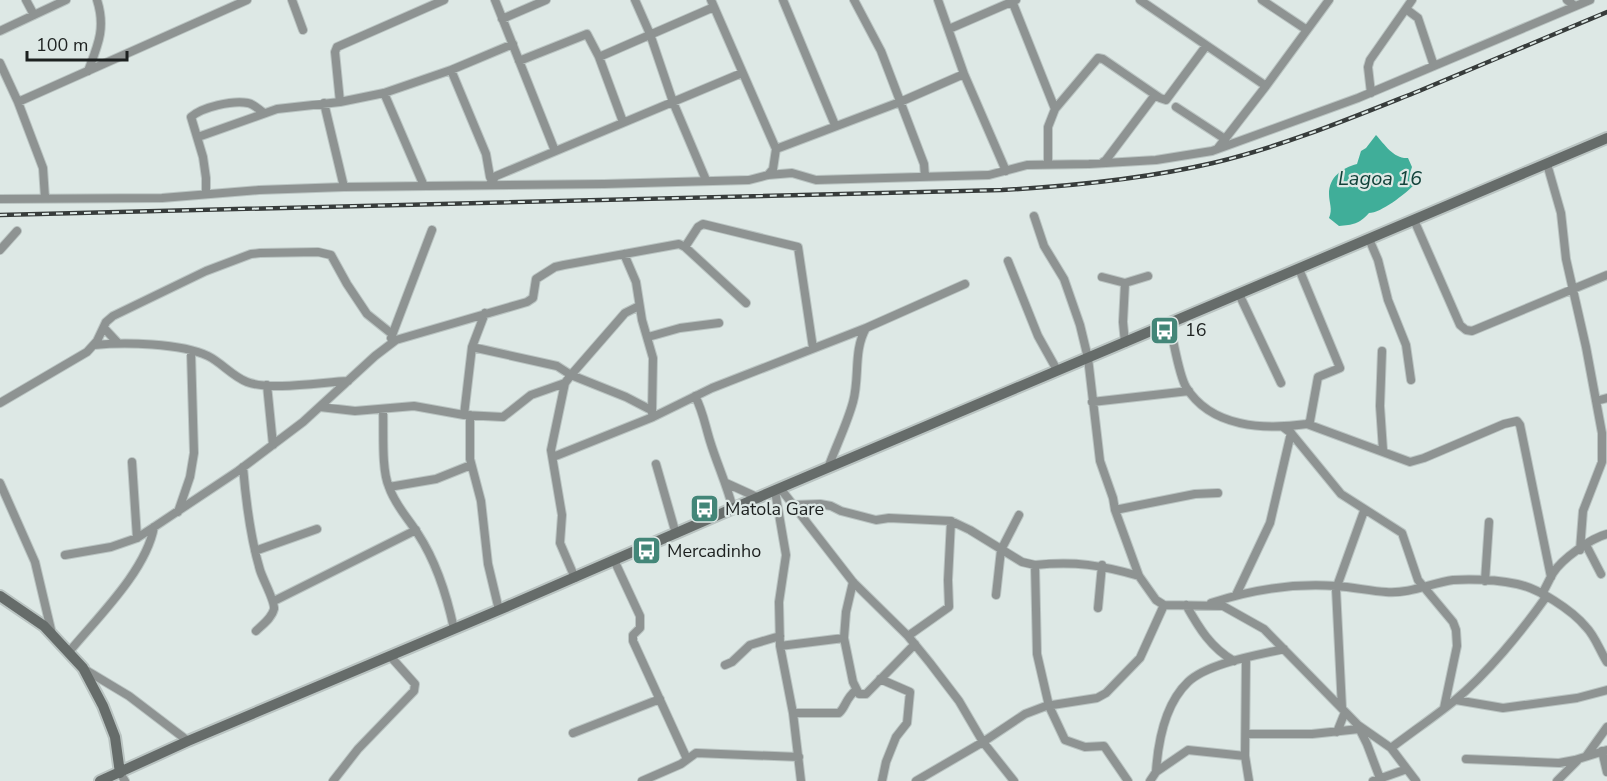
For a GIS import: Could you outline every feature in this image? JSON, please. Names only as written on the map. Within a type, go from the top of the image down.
[{"type":"street","points":[[26,0],[34,15]]},
{"type":"street","points":[[0,31],[66,0]]},
{"type":"street","points":[[88,71],[102,30],[101,13],[97,0]]},
{"type":"street","points":[[18,102],[247,0]]},
{"type":"street","points":[[292,0],[303,30]]},
{"type":"street","points":[[418,0],[422,9]]},
{"type":"street","points":[[340,102],[335,52],[337,46],[444,0]]},
{"type":"street","points":[[495,0],[555,151]]},
{"type":"street","points":[[502,19],[546,0]]},
{"type":"street","points":[[634,0],[650,34],[673,102],[706,180]]},
{"type":"street","points":[[783,0],[835,125]]},
{"type":"street","points":[[854,0],[881,51],[924,164],[925,177]]},
{"type":"street","points":[[938,0],[964,74],[1006,171]]},
{"type":"street","points":[[1140,0],[1266,86]]},
{"type":"street","points":[[1262,0],[1307,30]]},
{"type":"street","points":[[1217,149],[1329,0]]},
{"type":"street","points":[[1371,93],[1368,67],[1370,60],[1412,0]]},
{"type":"street","points":[[1567,0],[1575,6]]},
{"type":"street","points":[[492,179],[604,184],[749,180],[768,175],[792,173],[816,180],[989,175],[1027,165],[1184,157],[1217,149],[1371,93],[1590,0]]},
{"type":"street","points":[[949,29],[1014,1],[1055,109]]},
{"type":"street","points":[[599,57],[713,4],[776,149],[773,169],[768,175]]},
{"type":"street","points":[[1406,9],[1418,18],[1434,66]]},
{"type":"street","points":[[519,61],[585,34],[590,37],[599,57],[623,122]]},
{"type":"street","points":[[198,137],[277,109],[340,102],[384,93],[451,70],[513,44]]},
{"type":"street","points":[[1048,164],[1048,128],[1055,109],[1098,58],[1166,100],[1206,46]]},
{"type":"street","points":[[0,63],[18,102],[43,168],[45,198]]},
{"type":"street","points":[[451,70],[486,154],[492,179]]},
{"type":"street","points":[[0,199],[99,199],[259,190],[469,184],[492,179],[742,73]]},
{"type":"street","points":[[776,149],[900,102],[964,74]]},
{"type":"street","points":[[384,93],[424,186]]},
{"type":"street","points":[[1101,163],[1106,160],[1155,94]]},
{"type":"street","points":[[206,194],[206,178],[198,137],[191,117],[201,109],[245,102],[264,114]]},
{"type":"street","points":[[324,103],[344,187]]},
{"type":"street","points":[[1176,107],[1226,139]]},
{"type":"street","points":[[100,781],[122,777],[188,741],[575,578],[1057,370],[1606,141]]},
{"type":"street","points":[[1547,164],[1561,213],[1566,259],[1602,433],[1602,462],[1583,512],[1583,548],[1601,574]]},
{"type":"street","points":[[1034,216],[1044,246],[1064,279],[1080,325],[1088,358],[1100,461],[1139,576],[1156,600],[1164,605],[1223,606],[1256,622],[1358,727],[1367,744],[1378,780],[1407,769]]},
{"type":"street","points":[[1414,220],[1460,325],[1466,330],[1472,331],[1607,275]]},
{"type":"street","points":[[685,247],[698,227],[703,225],[798,247],[813,348]]},
{"type":"street","points":[[388,346],[432,230]]},
{"type":"street","points":[[0,250],[17,231]]},
{"type":"street","points":[[1369,239],[1378,260],[1388,300],[1406,345],[1411,381]]},
{"type":"street","points":[[64,555],[111,547],[137,538],[243,467],[320,407],[396,340],[531,300],[536,279],[555,267],[672,244],[685,247],[746,303]]},
{"type":"street","points":[[0,404],[87,352],[94,345],[106,322],[113,316],[206,271],[260,253],[318,252],[331,255],[367,314],[392,334]]},
{"type":"street","points":[[624,254],[636,282],[639,306],[652,358],[652,413]]},
{"type":"street","points":[[1008,261],[1038,336],[1057,370]]},
{"type":"street","points":[[1299,269],[1341,368],[1318,377],[1310,421],[1307,424]]},
{"type":"street","points":[[1102,277],[1125,283],[1148,276]]},
{"type":"street","points":[[1125,283],[1123,322],[1125,343]]},
{"type":"street","points":[[553,457],[652,413],[866,328],[965,284]]},
{"type":"street","points":[[1239,294],[1281,383]]},
{"type":"street","points":[[575,578],[560,543],[562,515],[552,439],[565,383],[625,313],[639,306]]},
{"type":"street","points":[[485,314],[472,347],[467,415],[471,465],[481,501],[488,564],[499,610]]},
{"type":"street","points":[[648,337],[680,328],[719,323]]},
{"type":"street","points":[[1169,324],[1185,385],[1189,391],[1197,401],[1222,418],[1246,425],[1283,428],[1307,424],[1383,450],[1406,461],[1414,461],[1504,424],[1517,421],[1520,425],[1551,577]]},
{"type":"street","points":[[104,328],[117,342]]},
{"type":"street","points":[[828,468],[853,402],[856,390],[858,344],[866,328]]},
{"type":"street","points":[[94,345],[117,342],[157,345],[191,352],[211,358],[247,382],[267,385],[348,381]]},
{"type":"street","points":[[472,347],[557,366],[571,375],[626,397],[652,413]]},
{"type":"street","points":[[1382,351],[1380,406],[1383,450]]},
{"type":"street","points":[[178,512],[190,477],[194,453],[191,352]]},
{"type":"street","points":[[320,407],[355,411],[421,407],[467,415],[502,417],[531,395],[565,383]]},
{"type":"street","points":[[267,385],[273,444]]},
{"type":"street","points":[[1092,402],[1189,391]]},
{"type":"street","points":[[695,396],[703,410],[710,441],[733,509]]},
{"type":"street","points":[[1596,401],[1607,398]]},
{"type":"street","points":[[383,409],[389,488],[398,506],[416,530],[444,587],[454,629]]},
{"type":"street","points":[[1283,428],[1291,433],[1341,494],[1403,535],[1415,574],[1423,588],[1446,612],[1456,630],[1456,646],[1444,708]]},
{"type":"street","points":[[1236,595],[1270,523],[1291,433]]},
{"type":"street","points":[[132,462],[137,538]]},
{"type":"street","points":[[656,464],[676,534]]},
{"type":"street","points":[[389,488],[436,479],[471,465]]},
{"type":"street","points":[[243,467],[249,525],[255,552],[265,586],[274,601],[272,614],[256,631]]},
{"type":"street","points":[[0,483],[35,562],[52,634]]},
{"type":"street","points":[[726,483],[759,498]]},
{"type":"street","points":[[777,489],[793,505],[853,582],[915,644],[959,701],[983,742],[1014,781]]},
{"type":"street","points":[[777,489],[786,555],[779,602],[780,646],[793,713],[801,781]]},
{"type":"street","points":[[1115,510],[1195,494],[1218,492]]},
{"type":"street","points":[[793,505],[820,504],[831,506],[841,512],[876,520],[889,518],[951,521],[1022,562],[1035,565],[1068,562],[1102,566],[1139,576]]},
{"type":"street","points":[[1337,732],[1343,710],[1336,586],[1364,511]]},
{"type":"street","points":[[996,595],[1001,550],[1019,515]]},
{"type":"street","points":[[908,636],[949,607],[951,521]]},
{"type":"street","points":[[1485,581],[1489,522]]},
{"type":"street","points":[[69,652],[135,572],[149,547],[154,527]]},
{"type":"street","points":[[255,552],[317,529]]},
{"type":"street","points":[[274,601],[416,530]]},
{"type":"street","points":[[1391,748],[1456,700],[1498,656],[1532,617],[1544,596],[1551,577],[1561,563],[1596,537],[1607,534]]},
{"type":"street","points":[[1596,537],[1607,541]]},
{"type":"street","points":[[614,560],[640,616],[640,628],[633,635],[633,641],[687,759]]},
{"type":"street","points":[[1035,565],[1037,654],[1049,706],[1065,740],[1085,747],[1104,746],[1128,781]]},
{"type":"street","points":[[1098,608],[1102,566]]},
{"type":"street","points":[[1206,605],[1269,587],[1336,586],[1388,592],[1423,588],[1453,580],[1519,584],[1544,596],[1579,619],[1588,628],[1607,662]]},
{"type":"street","points":[[853,582],[846,612],[844,638],[856,690],[859,694],[866,694],[915,644]]},
{"type":"street","points":[[0,597],[35,619],[83,668],[103,706],[115,737],[122,777]]},
{"type":"street","points":[[916,781],[983,742],[1025,714],[1049,706],[1096,698],[1106,693],[1140,658],[1164,605]]},
{"type":"street","points":[[1186,605],[1207,639],[1221,654],[1234,661]]},
{"type":"street","points":[[725,664],[732,662],[750,645],[780,636]]},
{"type":"street","points":[[780,646],[844,638]]},
{"type":"street","points":[[1156,772],[1158,747],[1166,719],[1188,681],[1213,668],[1234,661],[1284,649]]},
{"type":"street","points":[[333,781],[358,749],[414,691],[415,684],[390,656]]},
{"type":"street","points":[[1246,658],[1245,756],[1249,781]]},
{"type":"street","points":[[83,668],[129,696],[188,741]]},
{"type":"street","points":[[880,680],[910,692],[907,723],[896,737],[886,762],[882,781]]},
{"type":"street","points":[[793,713],[839,713],[849,696],[856,690]]},
{"type":"street","points":[[1456,700],[1508,708],[1576,698],[1607,690]]},
{"type":"street","points":[[573,733],[660,699]]},
{"type":"street","points":[[1246,734],[1337,732],[1358,727],[1391,748],[1416,781]]},
{"type":"street","points":[[1557,781],[1583,757],[1607,727]]},
{"type":"street","points":[[1150,781],[1156,772],[1183,752],[1192,749],[1245,756]]},
{"type":"street","points":[[1466,759],[1559,763],[1605,750],[1607,772]]},
{"type":"street","points":[[645,780],[668,771],[696,753],[799,757]]},
{"type":"water","name":"Lagoa 16","points":[[1376,135],[1394,154],[1408,158],[1412,167],[1410,173],[1414,185],[1393,202],[1380,210],[1369,213],[1359,222],[1339,226],[1329,218],[1331,183],[1337,174],[1357,164],[1361,151]]},
{"type":"railway","points":[[0,215],[1002,190],[1109,181],[1213,163],[1291,140],[1419,91],[1607,12]]},
{"type":"place","name":"16","points":[[1164,330]]},
{"type":"place","name":"Matola Gare","points":[[704,509]]},
{"type":"place","name":"Mercadinho","points":[[646,551]]}]
